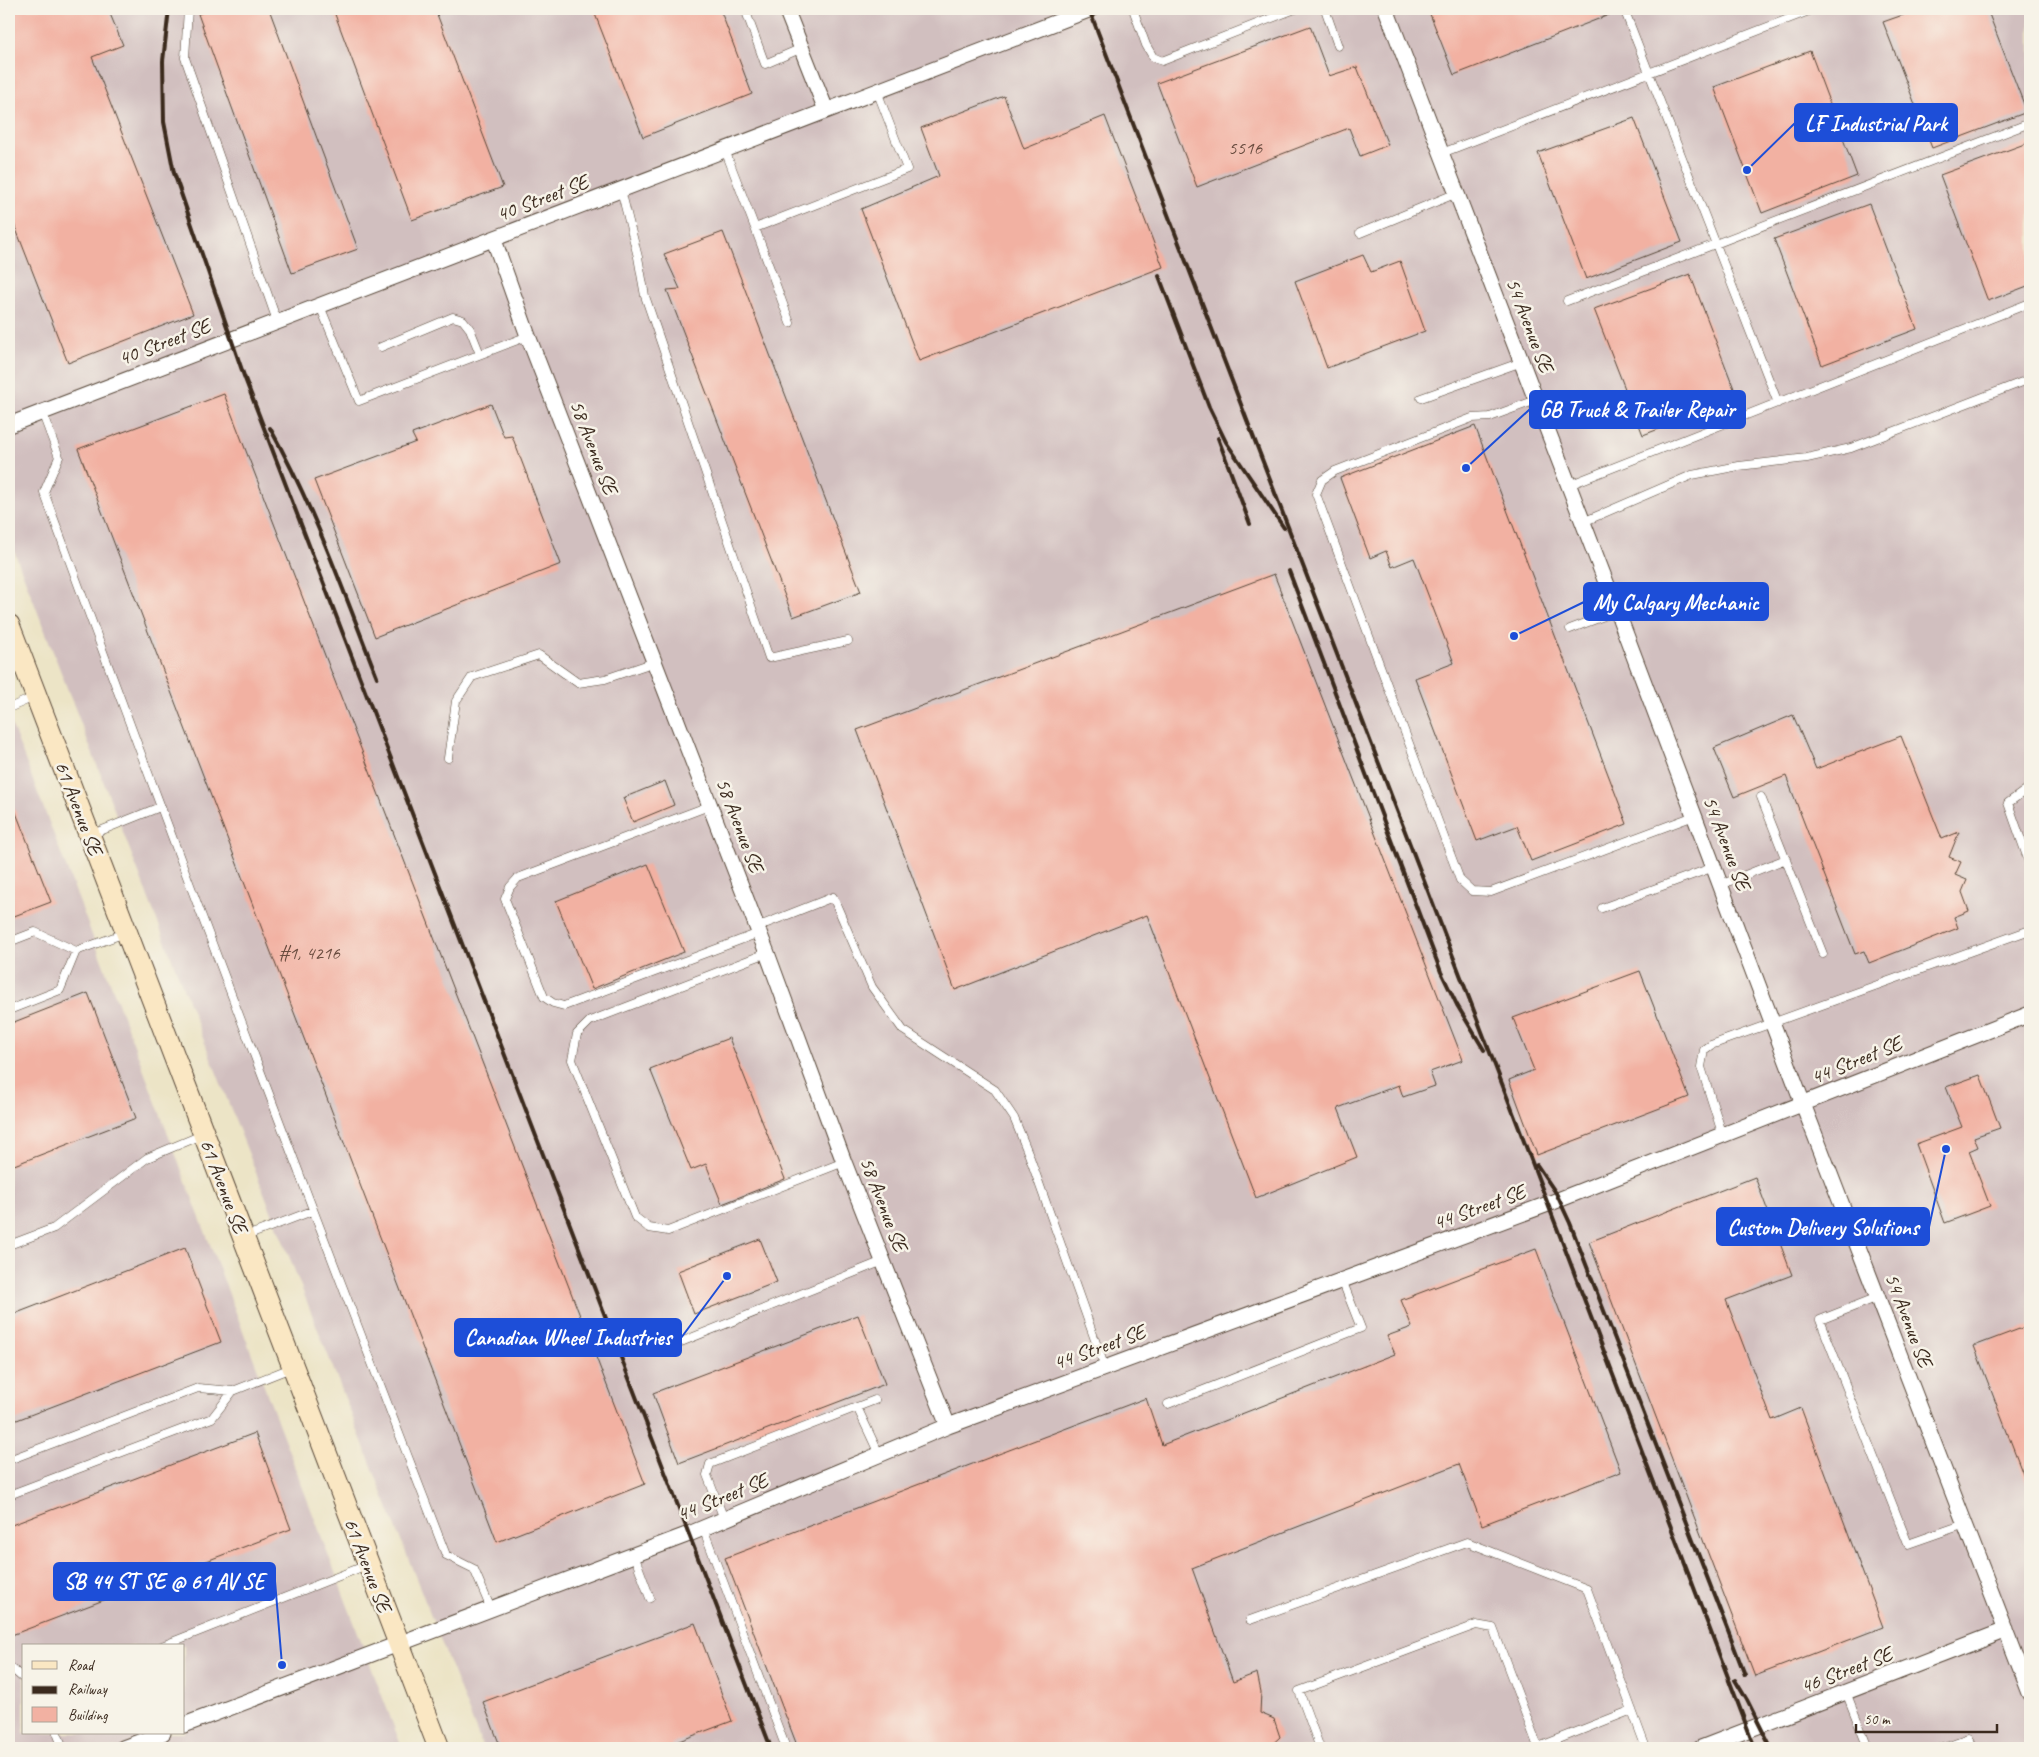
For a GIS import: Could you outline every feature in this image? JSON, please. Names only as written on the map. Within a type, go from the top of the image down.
[{"type":"street","points":[[786,9],[826,110]]},
{"type":"street","name":"40 Street SE","points":[[9,425],[1091,9]]},
{"type":"street","name":"54 Avenue SE","points":[[1386,9],[1618,612],[1772,1023],[2030,1693]]},
{"type":"street","name":"58 Avenue SE","points":[[494,240],[528,336],[767,953],[844,1162],[948,1426]]},
{"type":"street","name":"61 Avenue SE","points":[[9,624],[439,1748]]},
{"type":"street","name":"44 Street SE","points":[[185,1725],[634,1555],[948,1426],[1560,1200],[2030,1014]]},
{"type":"street","name":"46 Street SE","points":[[1701,1748],[2006,1630]]},
{"type":"street","points":[[124,1748],[160,1734]]},
{"type":"lane","points":[[188,9],[184,58],[277,321]]},
{"type":"lane","points":[[745,9],[765,64],[802,48]]},
{"type":"lane","points":[[1133,9],[1146,45],[1153,57],[1162,61],[1295,9]]},
{"type":"lane","points":[[1325,9],[1338,46]]},
{"type":"lane","points":[[1624,9],[1778,403]]},
{"type":"lane","points":[[1442,153],[1814,9]]},
{"type":"lane","points":[[755,228],[907,169],[877,91]]},
{"type":"lane","points":[[1567,301],[2030,123]]},
{"type":"lane","points":[[725,150],[790,322]]},
{"type":"lane","points":[[621,190],[638,257],[645,296],[769,658],[848,641]]},
{"type":"lane","points":[[1360,233],[1457,193]]},
{"type":"lane","points":[[1569,484],[2030,303]]},
{"type":"lane","points":[[320,306],[359,401],[528,336]]},
{"type":"lane","points":[[382,347],[453,317],[463,320],[470,329],[480,354]]},
{"type":"lane","points":[[1421,398],[1522,362]]},
{"type":"lane","points":[[1583,522],[1692,475],[1739,466],[1807,458],[1851,448],[2030,378]]},
{"type":"lane","points":[[1536,400],[1490,417],[1472,418],[1335,471],[1322,480],[1316,494],[1460,880],[1472,891],[1491,892],[1694,816]]},
{"type":"lane","points":[[42,412],[59,458],[44,492],[160,807],[312,1211],[446,1555],[474,1569],[491,1609]]},
{"type":"lane","points":[[1570,630],[1618,612]]},
{"type":"lane","points":[[448,758],[456,701],[472,677],[539,655],[578,683],[605,679],[655,662]]},
{"type":"lane","points":[[9,708],[36,696]]},
{"type":"lane","points":[[2030,787],[2008,803],[2030,865]]},
{"type":"lane","points":[[1761,797],[1823,954]]},
{"type":"lane","points":[[709,806],[518,878],[510,886],[505,899],[544,997],[553,1003],[564,1006],[758,930],[833,897],[872,987],[902,1030],[995,1090],[1014,1118],[1105,1368]]},
{"type":"lane","points":[[90,835],[160,807]]},
{"type":"lane","points":[[1720,885],[1786,859]]},
{"type":"lane","points":[[1602,908],[1714,867]]},
{"type":"lane","points":[[1723,1136],[1701,1066],[1704,1050],[1711,1045],[2030,930]]},
{"type":"lane","points":[[9,942],[35,932],[76,950],[126,932]]},
{"type":"lane","points":[[9,1010],[60,990],[76,950]]},
{"type":"lane","points":[[767,953],[590,1020],[577,1034],[572,1060],[635,1217],[649,1228],[668,1231],[844,1162]]},
{"type":"lane","points":[[9,1245],[54,1228],[147,1158],[204,1134]]},
{"type":"lane","points":[[243,1238],[312,1211]]},
{"type":"lane","points":[[656,1352],[883,1261]]},
{"type":"lane","points":[[1168,1404],[1361,1328],[1342,1280]]},
{"type":"lane","points":[[1878,1297],[1820,1320],[1908,1544],[1965,1524]]},
{"type":"lane","points":[[9,1460],[198,1388],[233,1391],[293,1367]]},
{"type":"lane","points":[[9,1495],[212,1418],[233,1391]]},
{"type":"lane","points":[[724,1519],[707,1475],[710,1464],[875,1400]]},
{"type":"lane","points":[[857,1407],[879,1454]]},
{"type":"lane","points":[[702,1528],[786,1748]]},
{"type":"lane","points":[[1250,1620],[1468,1542],[1587,1589],[1646,1748]]},
{"type":"lane","points":[[634,1555],[650,1598]]},
{"type":"lane","points":[[167,1644],[368,1564]]},
{"type":"lane","points":[[1320,1748],[1299,1691],[1476,1625],[1493,1628],[1537,1748],[1632,1710]]},
{"type":"lane","points":[[9,1666],[22,1677]]},
{"type":"lane","points":[[1846,1692],[1868,1748]]},
{"type":"lane","points":[[57,1734],[63,1748]]},
{"type":"lane","points":[[1941,1748],[1968,1738],[1972,1748]]},
{"type":"shaded area","points":[[9,9],[2030,9],[2030,1748],[483,1748],[186,995],[9,538]]},
{"type":"shaded area","points":[[9,718],[402,1748],[9,1748]]},
{"type":"building","points":[[9,9],[108,9],[123,45],[92,57],[193,314],[68,363],[9,211]]},
{"type":"building","points":[[212,9],[269,9],[358,249],[292,273],[198,14]]},
{"type":"building","points":[[333,9],[435,9],[503,187],[412,220]]},
{"type":"building","points":[[593,9],[720,9],[752,94],[643,137]]},
{"type":"building","points":[[1428,9],[1618,9],[1619,11],[1454,75]]},
{"type":"building","points":[[1920,9],[1987,9],[2027,112],[1932,148],[1883,22]]},
{"type":"building","points":[[1310,26],[1329,76],[1357,67],[1388,145],[1360,156],[1349,128],[1197,187],[1157,83]]},
{"type":"building","points":[[1810,51],[1857,176],[1762,213],[1714,87]]},
{"type":"building","points":[[1004,96],[1024,149],[1105,116],[1163,267],[919,361],[861,209],[939,176],[921,128]]},
{"type":"building","points":[[1634,118],[1682,242],[1586,279],[1538,153]]},
{"type":"building","points":[[2030,142],[2030,285],[1988,301],[1940,175]]},
{"type":"building","points":[[1869,204],[1917,329],[1822,365],[1774,239]]},
{"type":"building","points":[[723,232],[861,592],[793,617],[667,290],[680,289],[664,254]]},
{"type":"building","points":[[1363,255],[1371,272],[1400,261],[1425,331],[1327,368],[1295,281]]},
{"type":"building","points":[[1690,274],[1738,399],[1643,435],[1594,309]]},
{"type":"building","points":[[224,394],[645,1484],[497,1542],[78,449]]},
{"type":"building","points":[[491,404],[504,437],[512,436],[561,564],[375,637],[314,480],[416,442],[412,434]]},
{"type":"building","points":[[1475,426],[1627,824],[1531,861],[1517,826],[1477,841],[1415,678],[1454,663],[1414,558],[1392,567],[1386,551],[1370,558],[1340,478]]},
{"type":"building","points":[[1274,574],[1463,1060],[1430,1072],[1435,1086],[1403,1097],[1399,1085],[1338,1108],[1357,1157],[1256,1198],[1147,915],[955,990],[857,730]]},
{"type":"building","points":[[1793,715],[1816,769],[1901,736],[1942,839],[1959,832],[1949,857],[1961,862],[1955,875],[1967,880],[1962,892],[1969,911],[1954,917],[1958,928],[1869,963],[1864,951],[1855,954],[1786,776],[1734,797],[1714,748]]},
{"type":"building","points":[[665,781],[674,805],[633,822],[623,798]]},
{"type":"building","points":[[9,795],[51,902],[9,918]]},
{"type":"building","points":[[648,864],[684,952],[592,989],[556,901]]},
{"type":"building","points":[[1640,971],[1689,1097],[1537,1155],[1509,1080],[1534,1070],[1513,1018]]},
{"type":"building","points":[[88,993],[136,1118],[9,1167],[9,1024]]},
{"type":"building","points":[[729,1038],[785,1179],[722,1204],[706,1164],[691,1170],[650,1069]]},
{"type":"building","points":[[1980,1075],[2000,1128],[1974,1137],[1978,1147],[1969,1151],[1990,1206],[1945,1223],[1916,1144],[1962,1127],[1946,1087]]},
{"type":"building","points":[[1755,1177],[1792,1275],[1726,1300],[1772,1420],[1801,1408],[1883,1627],[1755,1676],[1589,1242]]},
{"type":"building","points":[[760,1239],[777,1282],[694,1314],[678,1271]]},
{"type":"building","points":[[185,1248],[221,1342],[9,1423],[9,1316]]},
{"type":"building","points":[[1536,1249],[1621,1472],[1482,1525],[1459,1464],[1192,1568],[1233,1682],[1257,1673],[1261,1692],[1260,1713],[1274,1719],[1280,1737],[1268,1748],[798,1748],[725,1558],[1146,1398],[1162,1445],[1395,1354],[1387,1336],[1412,1327],[1401,1300]]},
{"type":"building","points":[[858,1315],[885,1384],[679,1463],[653,1393]]},
{"type":"building","points":[[2030,1325],[2030,1489],[2029,1489],[1974,1346]]},
{"type":"building","points":[[255,1433],[291,1529],[9,1636],[9,1526]]},
{"type":"building","points":[[695,1623],[732,1721],[671,1744],[673,1748],[501,1748],[483,1702]]},
{"type":"railway","points":[[169,9],[163,61],[164,122],[174,173],[244,376],[771,1748]]},
{"type":"railway","points":[[1089,9],[1755,1748]]},
{"type":"railway","points":[[1159,276],[1209,407],[1226,442],[1284,528]]},
{"type":"railway","points":[[270,428],[301,488],[377,677]]},
{"type":"railway","points":[[1218,438],[1250,524]]},
{"type":"railway","points":[[1289,571],[1441,972],[1457,1005],[1484,1050]]},
{"type":"railway","points":[[1537,1165],[1556,1193],[1570,1223],[1745,1675]]},
{"type":"railway","points":[[1735,1680],[1771,1748]]},
{"type":"place","name":"LF Industrial Park","points":[[1747,170]]},
{"type":"place","name":"GB Truck & Trailer Repair","points":[[1466,468]]},
{"type":"place","name":"My Calgary Mechanic","points":[[1514,636]]},
{"type":"place","name":"Custom Delivery Solutions","points":[[1946,1149]]},
{"type":"place","name":"Canadian Wheel Industries","points":[[727,1276]]},
{"type":"place","name":"SB 44 ST SE @ 61 AV SE","points":[[282,1665]]}]
